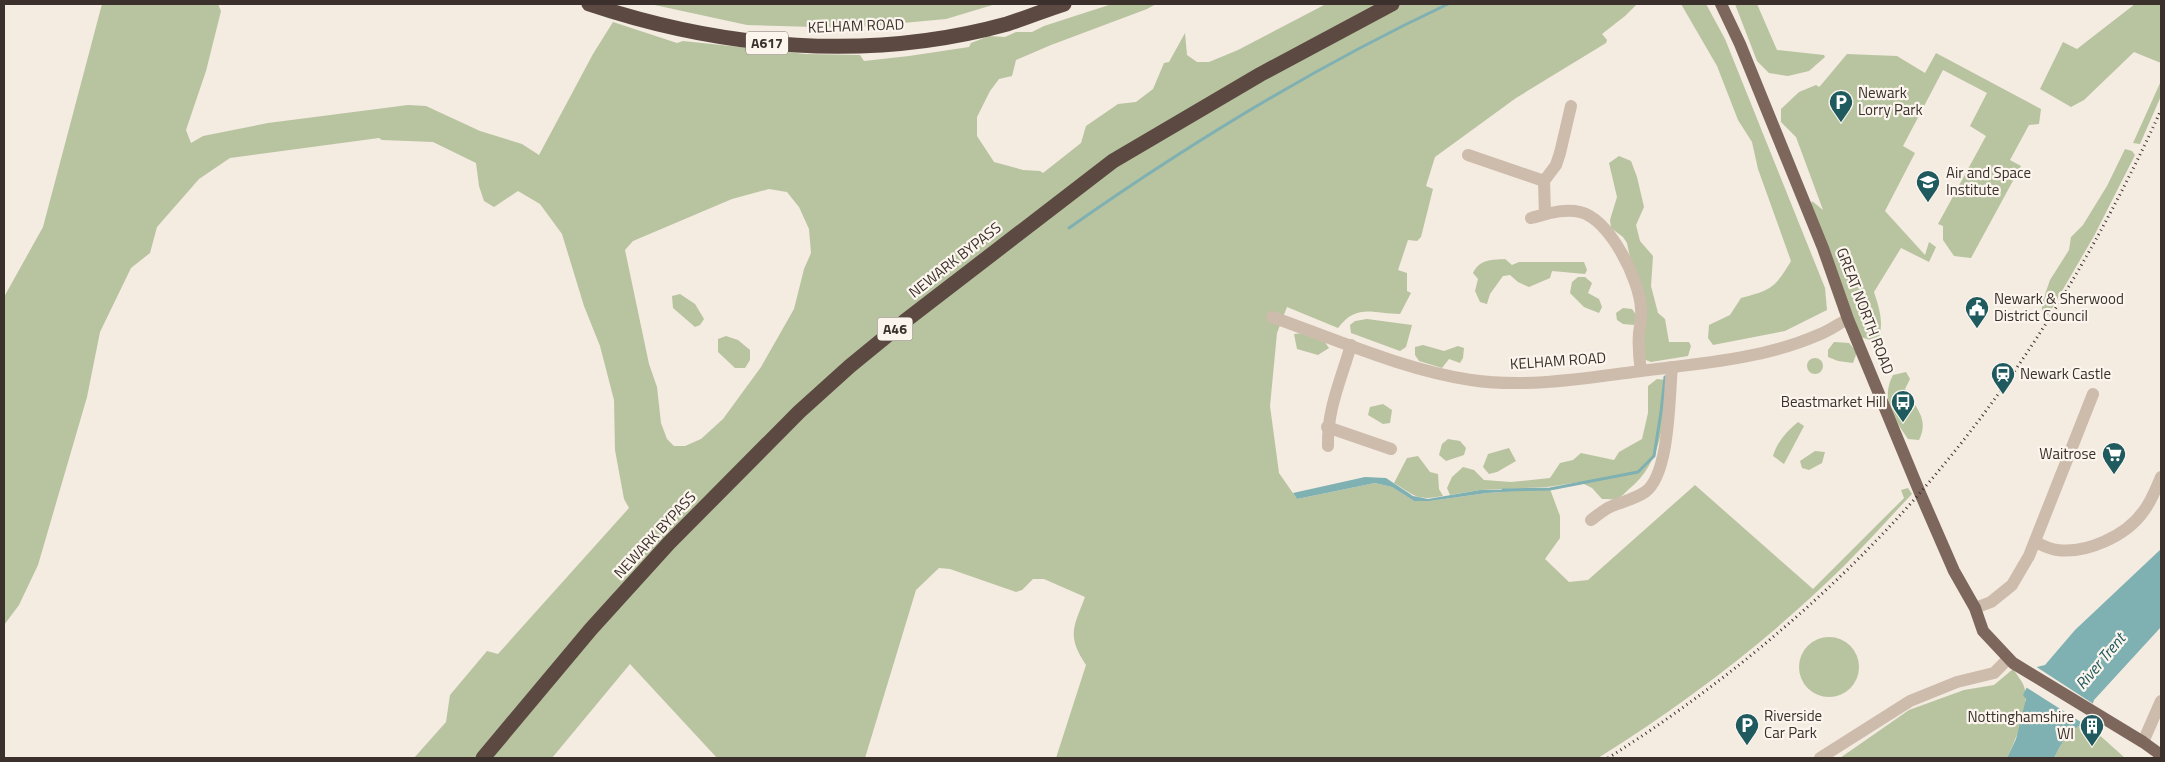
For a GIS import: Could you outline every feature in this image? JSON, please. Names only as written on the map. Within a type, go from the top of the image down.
[{"type":"highway","name":"KELHAM ROAD","points":[[589,4],[653,23],[714,36],[777,44],[839,47],[883,45],[949,37],[1007,24],[1064,4]]},
{"type":"highway","name":"NEWARK BYPASS","points":[[483,758],[591,629],[669,543],[799,412],[850,366],[905,321],[1113,161],[1261,74],[1392,4]]},
{"type":"main road","name":"GREAT NORTH ROAD","points":[[1721,4],[1740,44],[1820,239],[1848,319],[1954,571],[1975,608],[1983,631],[2008,659],[2143,742]]},
{"type":"main road","points":[[2143,742],[2161,755]]},
{"type":"street","points":[[1545,214],[1544,181],[1556,164],[1560,153],[1571,106]]},
{"type":"street","points":[[1476,153],[1544,181]]},
{"type":"street","points":[[1531,218],[1563,211],[1582,212],[1601,223],[1610,234],[1628,265],[1638,293],[1641,309],[1638,353],[1641,371]]},
{"type":"street","name":"KELHAM ROAD","points":[[1272,317],[1438,374],[1482,381],[1547,382],[1715,362],[1780,348],[1819,335],[1848,319]]},
{"type":"street","points":[[1328,446],[1327,427],[1329,413],[1352,345]]},
{"type":"street","points":[[1591,520],[1608,508],[1646,492],[1658,476],[1667,430],[1672,367]]},
{"type":"street","points":[[1975,608],[1991,602],[2012,585],[2035,542],[2093,394]]},
{"type":"street","points":[[1327,427],[1391,449]]},
{"type":"street","points":[[2035,542],[2049,548],[2067,551],[2088,547],[2110,538],[2129,527],[2142,514],[2153,497],[2161,477]]},
{"type":"street","points":[[1820,758],[1910,701],[1957,682],[1990,675],[2008,659]]},
{"type":"street","points":[[2143,742],[2161,701]]},
{"type":"green space","points":[[102,4],[218,4],[221,11],[206,71],[186,130],[191,143],[203,136],[268,123],[408,105],[426,106],[480,131],[522,144],[539,155],[593,54],[613,22],[677,43],[683,41],[806,54],[860,55],[864,61],[969,47],[971,43],[989,36],[1005,37],[1016,32],[1032,32],[1044,26],[1112,4],[1156,4],[1016,60],[1012,76],[999,79],[990,91],[977,117],[977,136],[994,162],[1043,173],[1081,143],[1086,126],[1118,104],[1136,102],[1153,89],[1164,63],[1169,62],[1185,33],[1187,55],[1197,62],[1209,62],[1238,50],[1326,4],[1637,4],[1602,34],[1607,40],[1606,43],[1516,98],[1435,157],[1426,186],[1433,189],[1421,237],[1417,241],[1408,240],[1398,270],[1407,273],[1407,291],[1411,293],[1400,314],[1359,313],[1345,320],[1338,328],[1287,307],[1277,333],[1270,406],[1279,473],[1297,499],[1375,483],[1392,487],[1414,501],[1430,501],[1487,493],[1550,489],[1560,516],[1560,538],[1545,559],[1569,582],[1588,580],[1695,485],[1813,589],[1904,498],[1901,490],[1908,488],[1912,494],[1844,566],[1787,619],[1695,692],[1598,758],[1056,758],[1086,665],[1074,638],[1075,624],[1085,597],[1044,579],[1033,579],[1022,590],[1016,592],[950,569],[939,568],[916,590],[865,758],[717,758],[630,664],[552,758],[414,758],[446,722],[450,695],[487,651],[498,654],[629,508],[624,499],[615,450],[614,400],[600,346],[584,306],[562,234],[540,204],[518,191],[494,207],[484,201],[479,186],[476,163],[433,142],[382,140],[379,138],[230,158],[199,179],[157,227],[150,253],[131,268],[100,332],[87,397],[38,565],[19,605],[4,625],[4,297],[43,227]],"holes":[[[769,189],[787,192],[799,207],[809,229],[811,253],[804,269],[794,309],[761,367],[723,419],[701,439],[685,446],[674,446],[667,439],[661,423],[657,387],[649,364],[625,250],[633,241],[732,199]]]},
{"type":"green space","points":[[650,4],[996,4],[946,19],[849,28],[747,25]]},
{"type":"green space","points":[[1681,4],[1706,4],[1725,39],[1825,288],[1827,310],[1785,331],[1713,345],[1708,338],[1709,325],[1730,315],[1741,298],[1759,293],[1771,287],[1781,277],[1791,261],[1758,169],[1752,142],[1738,120],[1717,66]]},
{"type":"green space","points":[[1735,4],[1757,4],[1777,50],[1824,55],[1825,57],[1809,71],[1788,76],[1769,73],[1757,61]]},
{"type":"green space","points":[[2135,4],[2161,4],[2161,63],[2134,52],[2084,100],[2071,107],[2040,89],[2063,42],[2077,49]]},
{"type":"green space","points":[[1936,53],[2041,109],[2039,124],[2029,125],[2010,160],[2021,166],[1971,258],[1954,256],[1943,240],[1943,226],[1938,224],[1986,136],[1970,126],[1987,93],[1943,70],[1903,146],[1915,153],[1885,211],[1925,255],[1929,242],[1936,247],[1929,262],[1901,248],[1874,292],[1878,305],[1881,329],[1878,342],[1860,337],[1810,206],[1812,201],[1823,210],[1796,137],[1781,122],[1781,109],[1799,92],[1816,85],[1819,87],[1847,54],[1897,56],[1925,73]]},
{"type":"green space","points":[[2161,81],[2161,96],[2140,144],[2133,143]]},
{"type":"green space","points":[[2125,149],[2132,151],[2135,155],[2094,236],[2048,315],[2042,313],[2042,303],[2050,280],[2069,250],[2071,237],[2083,225],[2107,186]]},
{"type":"green space","points":[[1619,156],[1631,161],[1637,177],[1644,207],[1636,225],[1640,241],[1653,256],[1651,286],[1658,313],[1665,319],[1669,342],[1689,342],[1691,346],[1688,356],[1651,362],[1641,358],[1631,262],[1627,243],[1623,237],[1611,228],[1610,220],[1617,197],[1609,163]]},
{"type":"green space","points":[[1505,259],[1512,265],[1519,262],[1584,262],[1587,270],[1585,274],[1552,271],[1550,278],[1529,287],[1518,282],[1510,275],[1503,276],[1490,294],[1487,304],[1480,302],[1475,291],[1478,279],[1473,273],[1483,263],[1491,260]]},
{"type":"green space","points":[[1578,277],[1585,277],[1592,283],[1588,293],[1599,299],[1602,307],[1599,313],[1584,307],[1570,293],[1572,282]]},
{"type":"green space","points":[[680,294],[695,304],[704,319],[700,325],[695,327],[673,308],[672,296]]},
{"type":"green space","points":[[1623,308],[1632,309],[1637,316],[1634,325],[1623,324],[1617,320],[1616,313]]},
{"type":"green space","points":[[1367,319],[1412,325],[1406,347],[1400,351],[1351,333],[1350,325],[1355,321]]},
{"type":"green space","points":[[1304,333],[1324,341],[1329,348],[1318,355],[1297,349],[1294,334]]},
{"type":"green space","points":[[726,336],[738,340],[750,350],[750,360],[745,368],[735,368],[718,352],[718,339]]},
{"type":"green space","points":[[1834,342],[1849,343],[1857,352],[1853,363],[1838,361],[1828,357],[1828,350]]},
{"type":"green space","points":[[1423,345],[1444,351],[1458,346],[1464,348],[1463,358],[1460,363],[1449,359],[1442,368],[1419,361],[1415,355],[1415,347]]},
{"type":"green space","points":[[1815,358],[1821,360],[1823,366],[1821,372],[1815,374],[1809,372],[1807,366],[1809,360]]},
{"type":"green space","points":[[1906,372],[1910,379],[1905,389],[1922,419],[1922,433],[1919,440],[1908,439],[1898,424],[1888,401],[1889,384],[1893,375]]},
{"type":"green space","points":[[1657,379],[1666,380],[1663,425],[1660,439],[1649,466],[1640,478],[1617,499],[1602,499],[1592,488],[1580,482],[1547,487],[1480,490],[1450,495],[1447,488],[1452,477],[1463,467],[1474,470],[1484,480],[1511,482],[1550,478],[1560,463],[1573,460],[1581,453],[1614,460],[1619,452],[1642,439],[1648,413],[1648,386]]},
{"type":"green space","points":[[1383,404],[1392,410],[1390,423],[1383,424],[1368,415],[1370,407]]},
{"type":"green space","points":[[1798,422],[1804,426],[1784,464],[1773,456],[1783,437]]},
{"type":"green space","points":[[1448,439],[1460,441],[1466,448],[1464,455],[1446,461],[1439,455],[1442,444]]},
{"type":"green space","points":[[1509,448],[1516,461],[1497,472],[1489,474],[1483,467],[1488,454]]},
{"type":"green space","points":[[1815,451],[1825,452],[1822,463],[1809,470],[1802,468],[1800,461]]},
{"type":"green space","points":[[1418,456],[1430,472],[1438,474],[1439,489],[1443,496],[1421,498],[1394,483],[1407,458]]},
{"type":"green space","points":[[1829,637],[1846,642],[1854,650],[1859,667],[1854,684],[1846,692],[1829,697],[1812,692],[1804,684],[1799,667],[1804,650],[1812,642]]},
{"type":"green space","points":[[2013,669],[2023,685],[2026,698],[2020,725],[2007,758],[1840,758],[1909,710],[1964,690],[1994,685]]},
{"type":"green space","points":[[2086,723],[2125,758],[2054,758],[2070,733]]},
{"type":"water","points":[[1365,477],[1386,478],[1413,496],[1428,499],[1480,490],[1550,489],[1487,493],[1430,501],[1414,501],[1392,487],[1375,483],[1297,499],[1293,493]]},
{"type":"water","name":"River Trent","points":[[2161,549],[2161,627],[2094,700],[2086,723],[2070,733],[2054,758],[2007,758],[2016,739],[2026,699],[2023,695],[2037,667],[2045,665],[2075,630]]},
{"type":"pier","points":[[2035,666],[2095,705],[2087,726],[2024,686]]},
{"type":"waterway","points":[[1069,228],[1207,136],[1301,80],[1398,28],[1448,4]]},
{"type":"waterway","points":[[1503,490],[1550,489],[1638,472],[1654,456],[1665,377]]},
{"type":"railway","points":[[1608,758],[1698,696],[1786,626],[1868,549],[1941,468],[2005,384],[2063,296],[2115,204],[2161,110]]},
{"type":"place","name":"Newark Lorry Park","points":[[1841,123]]},
{"type":"place","name":"Air and Space Institute","points":[[1928,203]]},
{"type":"place","name":"Newark & Sherwood District Council","points":[[1977,329]]},
{"type":"place","name":"Newark Castle","points":[[2003,395]]},
{"type":"place","name":"Beastmarket Hill","points":[[1903,423]]},
{"type":"place","name":"Waitrose","points":[[2114,475]]},
{"type":"place","name":"Riverside Car Park","points":[[1747,746]]},
{"type":"place","name":"Nottinghamshire WI","points":[[2092,747]]}]
